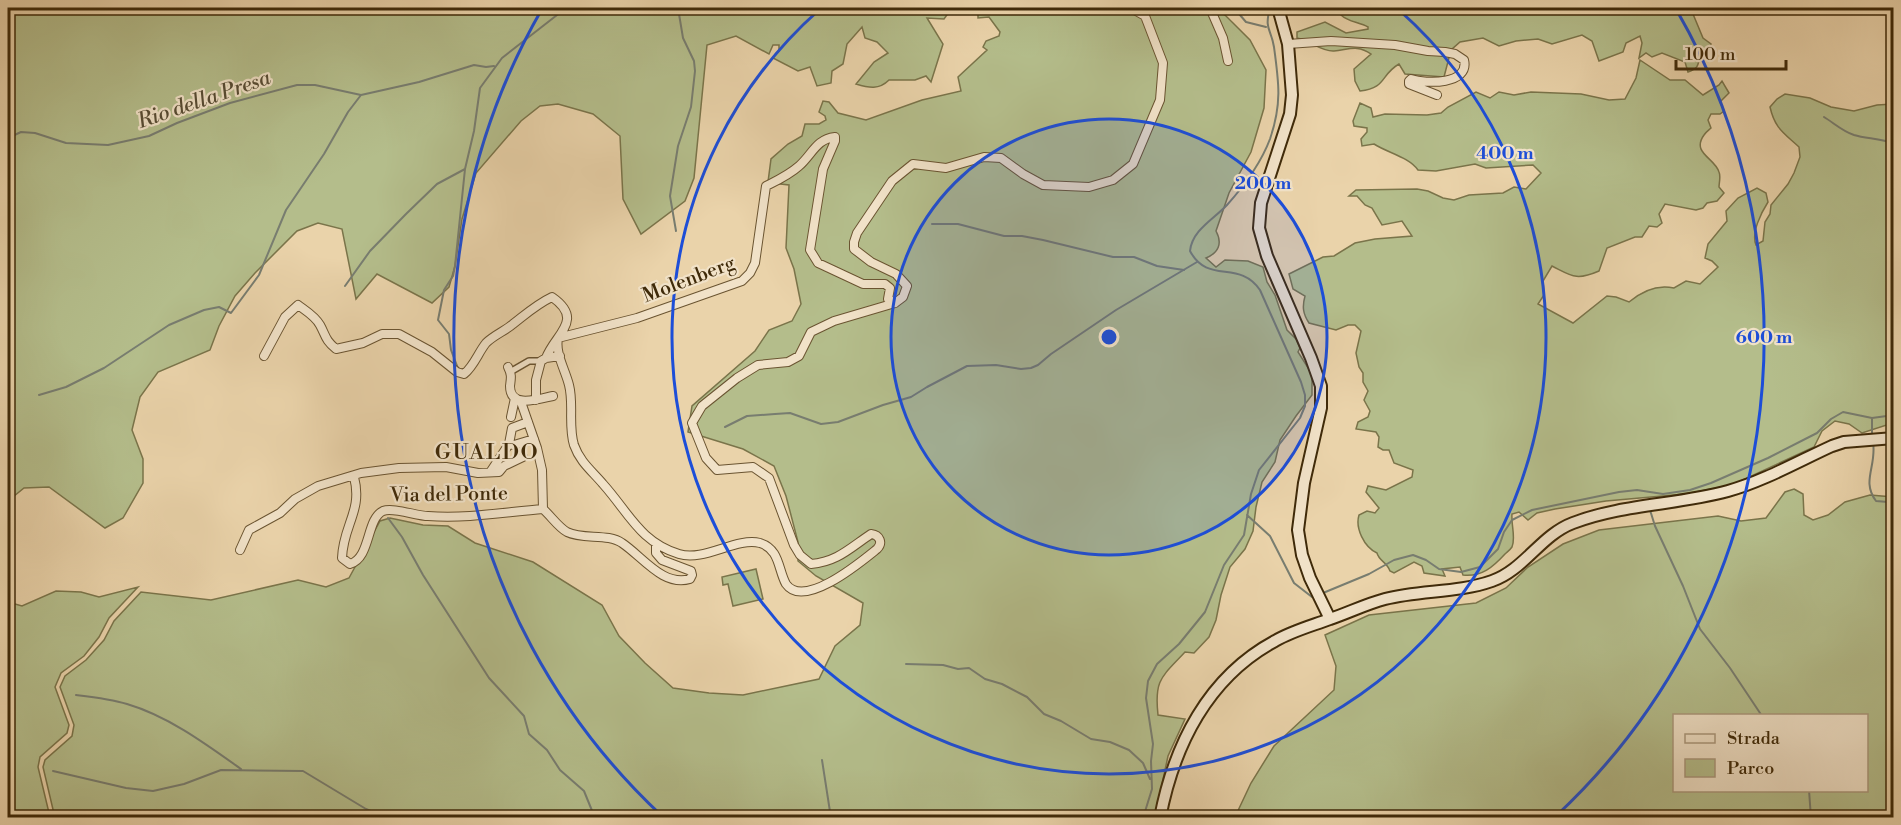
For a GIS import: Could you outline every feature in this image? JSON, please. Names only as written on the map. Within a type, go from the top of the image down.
[{"type":"main road","points":[[1278,8],[1288,44],[1292,95],[1288,125],[1261,203],[1259,228],[1267,256],[1321,386],[1321,408],[1304,483],[1298,530],[1302,555],[1310,578],[1330,620]]},
{"type":"main road","points":[[1160,818],[1176,757],[1191,726],[1214,693],[1243,663],[1273,642],[1383,599],[1419,592],[1474,587],[1496,580],[1560,528],[1588,517],[1729,491],[1844,442],[1889,438]]},
{"type":"street","points":[[558,338],[556,349],[570,387],[573,439],[577,453],[591,474],[602,483],[640,532],[656,544],[681,555],[761,543],[771,550],[778,560],[786,584],[801,592],[819,587],[841,576],[877,549],[880,539],[871,534],[838,557],[825,563],[811,564],[800,555],[794,545],[769,478],[753,467],[717,470],[706,458],[692,423],[702,406],[758,364],[788,362],[799,356],[811,332],[834,321],[895,303],[903,297],[907,286],[896,274],[871,262],[854,249],[854,242],[857,233],[892,182],[913,164],[946,168],[984,157],[1001,158],[1043,185],[1089,187],[1113,180],[1133,164],[1160,100],[1163,63],[1145,16],[1131,8]]},
{"type":"street","points":[[1210,8],[1223,38],[1228,61]]},
{"type":"street","points":[[1288,44],[1352,41],[1455,54],[1464,60],[1465,65],[1463,71],[1454,78],[1434,83],[1411,79],[1409,81],[1409,84],[1437,95]]},
{"type":"street","name":"Molenberg","points":[[558,338],[637,318],[742,281],[750,273],[755,263],[766,186],[786,176],[802,164],[818,143],[836,137],[823,169],[810,250],[818,263],[863,284],[885,284],[890,288],[888,299],[895,303]]},
{"type":"street","points":[[264,356],[285,317],[298,305],[315,318],[327,341],[336,349],[357,345],[382,334],[399,334],[432,352],[460,374],[469,370],[479,353],[495,336],[552,297],[568,317],[566,329],[543,360],[536,380],[536,400]]},
{"type":"street","points":[[560,356],[529,361],[509,370],[512,378],[510,388],[528,422],[542,470],[543,509],[568,533],[621,542],[665,576],[680,582],[690,579],[691,571],[662,560],[656,554],[656,544]]},
{"type":"street","points":[[518,400],[536,400],[552,396]]},
{"type":"street","points":[[511,417],[518,400]]},
{"type":"street","points":[[491,471],[509,444],[512,427],[528,422]]},
{"type":"street","points":[[509,444],[514,445],[534,439]]},
{"type":"street","points":[[240,550],[249,530],[280,513],[295,499],[318,486],[354,477],[361,473],[399,468],[446,467],[478,473],[499,472],[504,466],[522,457]]},
{"type":"street","name":"Via del Ponte","points":[[354,477],[357,500],[342,548],[342,558],[350,564],[356,562],[361,555],[376,518],[381,512],[389,510],[428,516],[543,509]]},
{"type":"green space","points":[[8,8],[952,8],[944,19],[927,18],[943,44],[931,82],[926,76],[915,80],[889,80],[874,87],[856,84],[874,62],[888,53],[877,42],[865,38],[862,27],[847,44],[843,64],[832,71],[831,83],[817,86],[810,67],[798,71],[773,58],[779,51],[779,45],[773,45],[769,54],[736,36],[707,45],[694,178],[685,201],[641,234],[623,199],[620,136],[593,114],[558,104],[540,106],[521,121],[476,173],[462,219],[455,266],[449,287],[432,303],[377,274],[356,299],[342,229],[318,223],[297,231],[235,296],[219,326],[210,350],[158,372],[140,397],[132,430],[143,459],[143,483],[123,518],[105,528],[49,487],[24,488],[8,501]]},
{"type":"green space","points":[[984,8],[1126,8],[1143,18],[1161,64],[1158,99],[1131,163],[1112,178],[1089,185],[1044,183],[1002,156],[946,166],[912,162],[878,197],[852,250],[895,276],[904,287],[901,296],[895,300],[891,298],[892,287],[863,282],[820,262],[812,249],[825,170],[832,151],[830,135],[815,143],[794,167],[768,182],[771,159],[788,144],[802,136],[805,124],[819,124],[826,120],[825,116],[819,112],[823,101],[829,102],[838,113],[866,120],[922,100],[961,91],[958,77],[987,50],[983,47],[986,41],[999,36],[1000,32],[989,17],[978,18],[978,14],[985,11]]},
{"type":"green space","points":[[1137,8],[1213,8],[1225,15],[1250,40],[1266,70],[1264,108],[1251,152],[1229,193],[1216,231],[1219,240],[1218,248],[1214,254],[1206,258],[1216,267],[1225,260],[1248,261],[1263,267],[1287,330],[1296,339],[1300,348],[1298,352],[1312,374],[1312,395],[1280,440],[1275,462],[1262,482],[1253,531],[1245,549],[1230,567],[1216,620],[1209,637],[1194,653],[1185,652],[1161,679],[1157,693],[1158,715],[1185,719],[1168,756],[1155,817],[55,818],[43,767],[45,760],[72,736],[74,725],[60,687],[65,676],[86,660],[104,640],[114,621],[141,592],[211,600],[298,580],[326,587],[349,578],[380,521],[390,518],[423,525],[448,526],[475,543],[533,562],[602,605],[619,636],[673,688],[743,695],[819,679],[835,646],[860,625],[863,603],[816,576],[798,561],[798,542],[786,496],[774,466],[743,449],[688,432],[692,406],[755,351],[769,330],[792,321],[801,304],[794,269],[786,248],[789,185],[780,184],[805,166],[820,145],[829,140],[832,142],[808,250],[817,265],[863,286],[884,286],[896,305],[910,286],[857,247],[860,235],[894,184],[914,168],[984,160],[1000,161],[1022,177],[1089,190],[1136,166],[1163,100],[1166,63]]},
{"type":"green space","points":[[1379,8],[1681,8],[1693,14],[1703,38],[1711,44],[1708,50],[1699,56],[1697,67],[1688,72],[1685,62],[1662,53],[1652,57],[1646,53],[1639,58],[1642,43],[1640,36],[1626,43],[1623,52],[1599,61],[1592,41],[1582,35],[1552,44],[1538,39],[1516,41],[1499,46],[1483,38],[1460,42],[1451,50],[1444,77],[1405,74],[1399,64],[1375,87],[1360,91],[1355,81],[1354,69],[1371,54],[1357,48],[1329,51],[1297,38],[1297,32],[1325,22],[1346,33],[1368,29],[1341,15]]},
{"type":"green space","points":[[1640,60],[1670,80],[1685,80],[1703,95],[1722,81],[1729,93],[1720,102],[1724,111],[1720,114],[1711,114],[1708,120],[1711,128],[1704,135],[1700,146],[1717,167],[1720,175],[1719,187],[1724,193],[1717,201],[1707,203],[1703,208],[1696,210],[1665,204],[1659,214],[1662,223],[1657,227],[1649,226],[1642,237],[1635,237],[1607,248],[1599,271],[1585,276],[1574,276],[1552,266],[1543,281],[1544,295],[1538,304],[1573,323],[1607,296],[1629,302],[1644,292],[1656,288],[1674,288],[1686,281],[1700,284],[1718,267],[1705,258],[1708,244],[1727,221],[1726,211],[1738,198],[1757,188],[1766,193],[1768,202],[1756,229],[1756,245],[1763,241],[1765,222],[1770,214],[1771,205],[1794,173],[1800,157],[1799,147],[1775,121],[1770,107],[1777,99],[1785,94],[1810,98],[1831,107],[1854,111],[1877,105],[1893,104],[1893,423],[1862,433],[1849,424],[1835,421],[1822,431],[1814,447],[1732,485],[1685,494],[1606,501],[1555,509],[1537,513],[1528,520],[1519,512],[1512,514],[1514,540],[1512,547],[1491,567],[1481,573],[1463,575],[1460,567],[1442,569],[1445,576],[1424,573],[1422,566],[1414,562],[1394,573],[1365,542],[1358,526],[1358,520],[1359,515],[1367,511],[1375,513],[1379,508],[1366,492],[1368,486],[1386,490],[1412,477],[1413,470],[1394,463],[1389,450],[1378,447],[1379,437],[1376,432],[1356,429],[1358,422],[1368,417],[1370,411],[1364,400],[1368,391],[1363,382],[1363,373],[1356,353],[1361,331],[1355,325],[1336,330],[1309,323],[1305,317],[1305,296],[1293,289],[1289,274],[1323,257],[1334,256],[1355,243],[1412,236],[1402,221],[1382,225],[1372,208],[1365,205],[1357,196],[1349,196],[1356,190],[1417,189],[1454,200],[1469,195],[1503,193],[1514,187],[1526,189],[1541,173],[1533,165],[1486,168],[1475,164],[1436,171],[1418,170],[1404,158],[1374,144],[1362,146],[1361,139],[1367,132],[1367,128],[1354,126],[1353,121],[1360,103],[1371,108],[1373,117],[1385,114],[1441,113],[1476,92],[1490,98],[1499,92],[1514,95],[1531,92],[1581,94],[1609,100],[1625,99],[1636,78]]},
{"type":"green space","points":[[1794,489],[1803,494],[1804,515],[1813,520],[1828,515],[1845,502],[1870,495],[1893,497],[1893,817],[1235,817],[1251,783],[1274,746],[1334,690],[1336,666],[1325,635],[1369,615],[1476,603],[1506,588],[1528,567],[1563,544],[1599,530],[1718,516],[1741,521],[1766,518],[1785,492]]},
{"type":"green space","points":[[756,569],[763,599],[733,606],[728,584],[723,585],[722,577]]},
{"type":"green space","points":[[138,587],[109,618],[99,637],[84,656],[61,673],[55,687],[69,725],[67,733],[40,757],[38,767],[50,817],[8,817],[8,602],[22,606],[56,591],[81,592],[99,597]]},
{"type":"waterway","points":[[459,371],[451,350],[449,334],[438,320],[444,290],[453,276],[455,266],[465,169],[474,131],[480,88],[502,58],[566,8]]},
{"type":"waterway","points":[[676,231],[670,196],[678,146],[691,107],[695,71],[694,61],[683,38],[678,8]]},
{"type":"waterway","name":"Rio della Presa","points":[[1234,8],[1246,22],[1266,27]]},
{"type":"waterway","points":[[1143,818],[1152,789],[1153,744],[1146,698],[1148,681],[1157,664],[1179,644],[1205,612],[1224,565],[1244,535],[1251,494],[1259,470],[1300,418],[1305,406],[1305,395],[1301,382],[1260,290],[1252,281],[1243,276],[1206,267],[1197,261],[1190,251],[1199,231],[1227,205],[1246,182],[1270,139],[1278,104],[1274,47],[1268,25],[1270,8]]},
{"type":"waterway","name":"Rio della Presa","points":[[8,138],[21,132],[35,133],[66,143],[108,145],[149,136],[230,103],[297,85],[315,85],[361,95],[419,82],[474,65],[494,66]]},
{"type":"waterway","points":[[39,395],[66,387],[104,368],[169,325],[204,310],[219,307],[231,313],[259,275],[286,210],[361,95]]},
{"type":"waterway","points":[[1824,117],[1854,135],[1894,144]]},
{"type":"waterway","points":[[345,286],[370,251],[406,214],[437,184],[465,169]]},
{"type":"waterway","points":[[932,224],[958,224],[1004,236],[1022,236],[1043,240],[1113,257],[1134,257],[1157,266],[1184,270]]},
{"type":"waterway","points":[[725,427],[747,416],[790,413],[821,424],[838,422],[911,397],[967,366],[996,365],[1021,369],[1031,368],[1116,310],[1197,262]]},
{"type":"waterway","points":[[1323,593],[1369,574],[1394,560],[1413,555],[1439,569],[1461,572],[1480,567],[1498,549],[1504,532],[1512,520],[1532,510],[1619,492],[1637,490],[1663,494],[1690,490],[1768,458],[1817,433],[1831,419],[1843,412],[1872,418],[1894,415]]},
{"type":"waterway","points":[[1872,418],[1872,436]]},
{"type":"waterway","points":[[1873,442],[1870,480],[1872,494],[1876,501],[1888,502],[1894,508]]},
{"type":"waterway","points":[[1650,510],[1700,629],[1761,714]]},
{"type":"waterway","points":[[1247,515],[1270,536],[1294,583],[1312,597]]},
{"type":"waterway","points":[[388,518],[489,678],[524,716],[529,734],[547,750],[560,770],[584,791],[595,818]]},
{"type":"waterway","points":[[906,664],[969,668],[985,679],[1002,684],[1027,697],[1044,714],[1061,721],[1091,739],[1110,742],[1129,750],[1143,763],[1150,779]]},
{"type":"waterway","points":[[76,695],[121,702],[142,709],[186,732],[241,769]]},
{"type":"waterway","points":[[822,760],[831,818]]},
{"type":"waterway","points":[[53,771],[126,788],[153,791],[184,784],[221,770],[303,771],[366,809],[387,818]]},
{"type":"waterway","points":[[1809,792],[1811,818]]},
{"type":"district","name":"GUALDO","points":[[487,452]]}]
